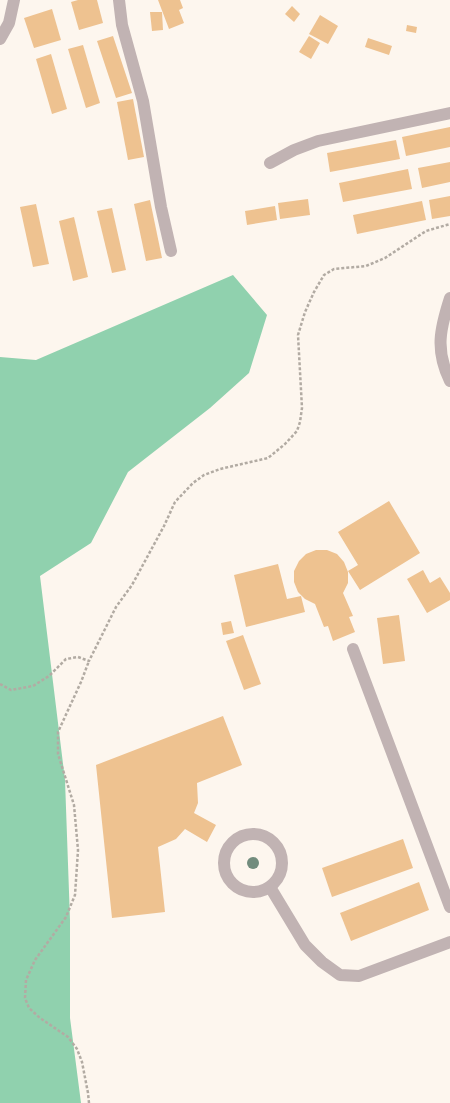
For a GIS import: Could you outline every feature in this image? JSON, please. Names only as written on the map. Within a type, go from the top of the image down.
[{"type":"street","points":[[0,39],[9,23],[14,0]]},
{"type":"street","points":[[118,0],[122,25],[143,101],[161,208],[171,251]]},
{"type":"street","points":[[270,163],[294,150],[318,140],[450,113]]},
{"type":"street","points":[[450,298],[442,323],[440,344],[443,367],[450,381]]},
{"type":"street","points":[[353,649],[450,907]]},
{"type":"street","points":[[246,834],[258,834],[269,838],[277,846],[282,856],[282,868],[278,879],[270,887],[260,892],[248,892],[238,888],[229,880],[225,870],[224,858],[228,848],[236,839],[246,834]]},
{"type":"street","points":[[270,887],[305,945],[322,962],[340,975],[359,976],[450,942]]},
{"type":"path","points":[[89,1103],[82,1062],[77,1049],[68,1037],[40,1018],[29,1008],[25,998],[26,980],[35,960],[66,917],[75,895],[78,850],[74,806],[58,754],[58,732],[89,661],[116,607],[132,585],[164,526],[175,502],[193,483],[204,475],[220,469],[268,458],[286,444],[297,431],[302,408],[298,335],[305,312],[324,275],[334,269],[366,266],[385,258],[426,232],[450,224]]},
{"type":"path","points":[[0,684],[11,690],[33,686],[50,676],[66,659],[78,657],[89,661]]},
{"type":"green space","points":[[233,275],[267,315],[249,373],[210,408],[128,472],[91,543],[40,576],[65,780],[70,920],[70,1018],[81,1103],[0,1103],[0,357],[36,360]]},
{"type":"building","points":[[78,0],[97,0],[103,23],[79,30],[71,2]]},
{"type":"building","points":[[158,0],[180,0],[183,8],[179,10],[184,23],[169,29]]},
{"type":"building","points":[[292,6],[300,14],[294,22],[285,14]]},
{"type":"building","points":[[52,9],[61,40],[34,48],[24,18]]},
{"type":"building","points":[[150,12],[162,12],[163,30],[152,31]]},
{"type":"building","points":[[320,15],[338,26],[328,44],[309,34]]},
{"type":"building","points":[[407,25],[417,27],[416,33],[406,31]]},
{"type":"building","points":[[113,36],[132,93],[116,98],[97,41]]},
{"type":"building","points":[[309,36],[320,43],[311,59],[299,52]]},
{"type":"building","points":[[368,38],[392,46],[389,55],[365,47]]},
{"type":"building","points":[[83,45],[100,103],[86,108],[68,49]]},
{"type":"building","points":[[51,54],[67,109],[52,114],[36,59]]},
{"type":"building","points":[[133,99],[144,157],[128,160],[117,102]]},
{"type":"building","points":[[450,127],[450,147],[406,156],[402,137]]},
{"type":"building","points":[[396,140],[400,159],[330,172],[327,153]]},
{"type":"building","points":[[450,162],[450,182],[422,188],[418,168]]},
{"type":"building","points":[[408,169],[412,189],[343,202],[339,183]]},
{"type":"building","points":[[450,196],[450,216],[432,219],[429,200]]},
{"type":"building","points":[[308,199],[310,215],[280,219],[278,203]]},
{"type":"building","points":[[150,200],[162,258],[146,261],[134,204]]},
{"type":"building","points":[[422,201],[426,220],[357,234],[353,215]]},
{"type":"building","points":[[36,204],[49,264],[33,267],[20,207]]},
{"type":"building","points":[[275,206],[277,220],[247,225],[245,211]]},
{"type":"building","points":[[112,208],[126,270],[112,273],[97,211]]},
{"type":"building","points":[[74,217],[88,277],[73,281],[59,221]]},
{"type":"building","points":[[389,501],[420,553],[360,590],[348,571],[358,565],[338,532]]},
{"type":"building","points":[[316,550],[327,550],[337,554],[344,562],[348,572],[348,583],[343,593],[353,616],[349,617],[355,632],[333,641],[328,626],[324,627],[315,604],[305,599],[298,592],[294,582],[294,571],[299,561],[306,554]]},
{"type":"building","points":[[278,564],[287,599],[301,596],[305,612],[246,627],[234,575]]},
{"type":"building","points":[[423,570],[430,583],[440,577],[450,593],[450,600],[427,613],[407,579]]},
{"type":"building","points":[[399,615],[405,661],[383,664],[377,618]]},
{"type":"building","points":[[231,621],[234,633],[223,635],[221,623]]},
{"type":"building","points":[[243,635],[261,684],[244,690],[226,641]]},
{"type":"building","points":[[223,716],[242,765],[197,783],[198,803],[194,813],[216,825],[207,842],[185,829],[176,839],[158,847],[165,912],[112,918],[96,765]]},
{"type":"building","points":[[403,839],[413,868],[332,897],[322,868]]},
{"type":"building","points":[[419,882],[429,910],[351,941],[340,913]]}]
